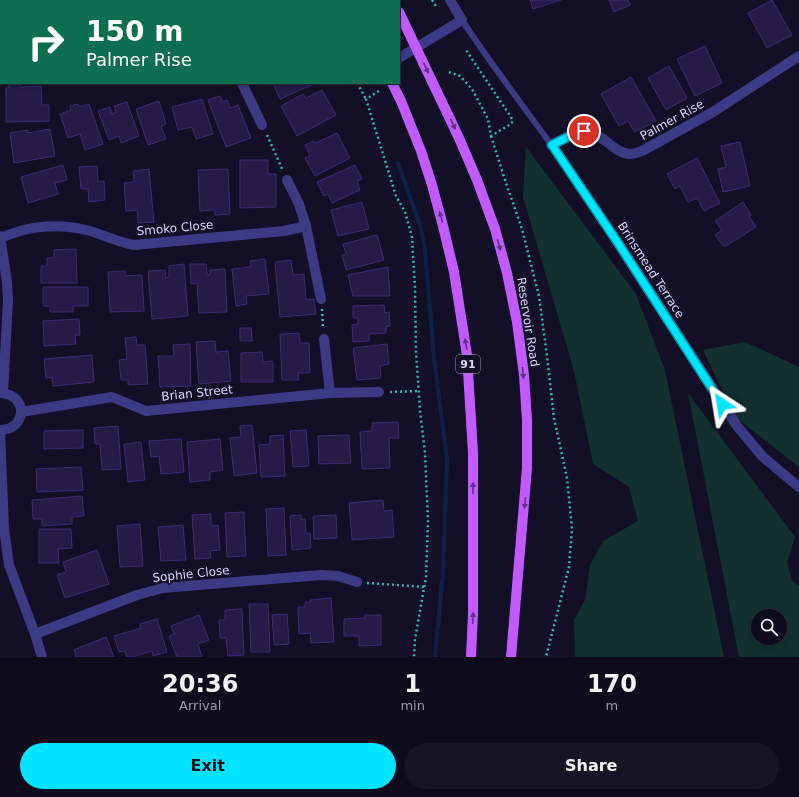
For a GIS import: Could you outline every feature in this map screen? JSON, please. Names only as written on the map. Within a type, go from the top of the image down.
[{"type":"main road","name":"Reservoir Road","points":[[400,14],[459,138],[485,201],[495,229],[507,273],[517,322],[524,375],[527,420],[527,468],[511,657]]},
{"type":"main road","name":"91","points":[[392,84],[421,151],[432,185],[454,272],[467,355],[473,476],[473,614],[471,657]]},
{"type":"street","name":"Brinsmead Terrace","points":[[450,0],[462,20]]},
{"type":"street","points":[[400,57],[462,20]]},
{"type":"street","name":"Palmer Rise","points":[[552,145],[578,132],[584,131],[596,135],[626,154],[642,151],[713,112],[799,56]]},
{"type":"street","points":[[242,84],[262,125]]},
{"type":"street","points":[[287,180],[299,204],[306,226],[321,299]]},
{"type":"street","name":"Smoko Close","points":[[0,237],[37,227],[70,227],[88,230],[123,244],[134,245],[284,231],[306,226]]},
{"type":"street","points":[[0,237],[6,275],[8,301],[2,393],[12,395],[20,405],[21,412],[20,418],[12,428],[0,430],[6,550],[9,565],[42,657]]},
{"type":"street","name":"Brinsmead Terrace","points":[[637,272],[737,426],[762,456],[799,487]]},
{"type":"street","points":[[324,339],[330,393]]},
{"type":"street","name":"Brian Street","points":[[21,412],[112,397],[146,411],[330,393],[379,392]]},
{"type":"street","name":"Sophie Close","points":[[35,634],[138,595],[163,588],[321,575],[338,576],[357,582]]},
{"type":"lane","name":"Brinsmead Terrace","points":[[462,20],[477,44],[552,145],[637,272]]},
{"type":"path","points":[[432,0],[437,8]]},
{"type":"path","points":[[466,50],[513,122],[491,136]]},
{"type":"path","points":[[449,72],[460,76],[472,88],[488,119],[491,136],[522,229],[539,296],[554,418],[567,485],[572,529],[569,567],[546,657]]},
{"type":"path","points":[[358,84],[366,98],[396,196],[405,212],[412,237],[415,288],[416,352],[425,453],[428,521],[425,587],[415,639],[414,657]]},
{"type":"path","points":[[366,98],[378,91]]},
{"type":"path","points":[[262,125],[287,180]]},
{"type":"path","points":[[321,299],[324,339]]},
{"type":"path","points":[[379,392],[419,391]]},
{"type":"path","points":[[357,582],[425,587]]},
{"type":"green space","points":[[526,147],[636,294],[665,370],[724,657],[575,657],[574,620],[585,600],[590,565],[603,541],[638,521],[629,487],[593,464],[574,371],[523,197]]},
{"type":"green space","points":[[745,342],[799,367],[799,467],[735,417],[703,350]]},
{"type":"green space","points":[[688,393],[795,537],[787,562],[792,581],[799,585],[799,657],[739,657]]},
{"type":"building","points":[[530,0],[561,0],[533,9]]},
{"type":"building","points":[[609,0],[628,0],[630,5],[614,12]]},
{"type":"building","points":[[772,0],[792,35],[767,48],[748,13]]},
{"type":"building","points":[[705,46],[722,83],[695,96],[677,59]]},
{"type":"building","points":[[669,66],[687,98],[666,110],[648,78]]},
{"type":"building","points":[[631,77],[656,121],[635,132],[628,121],[619,126],[601,94]]},
{"type":"building","points":[[9,84],[21,84],[21,87],[41,86],[42,105],[49,105],[49,121],[6,122],[6,88],[9,88]]},
{"type":"building","points":[[273,84],[314,84],[280,99]]},
{"type":"building","points":[[322,90],[336,115],[297,136],[281,106],[303,94],[306,98]]},
{"type":"building","points":[[220,96],[223,102],[227,100],[230,108],[238,105],[251,138],[226,147],[208,100]]},
{"type":"building","points":[[202,99],[213,134],[196,139],[192,127],[178,130],[172,107]]},
{"type":"building","points":[[159,101],[166,124],[161,126],[166,139],[148,145],[136,109]]},
{"type":"building","points":[[127,102],[139,136],[121,143],[119,136],[109,140],[98,111],[110,107],[112,114],[116,112],[114,106]]},
{"type":"building","points":[[78,104],[79,107],[89,104],[103,144],[85,150],[80,134],[68,138],[60,114],[71,110],[70,106]]},
{"type":"building","points":[[50,129],[55,156],[14,163],[10,133],[28,130],[28,133]]},
{"type":"building","points":[[337,133],[350,158],[315,176],[305,158],[310,156],[305,145],[314,141],[316,143]]},
{"type":"building","points":[[740,142],[750,186],[723,192],[718,169],[726,167],[721,146]]},
{"type":"building","points":[[697,158],[720,203],[704,211],[697,198],[688,202],[680,186],[675,189],[667,174]]},
{"type":"building","points":[[240,160],[268,160],[268,174],[276,174],[276,207],[240,208]]},
{"type":"building","points":[[63,165],[67,180],[55,183],[58,194],[28,203],[21,177]]},
{"type":"building","points":[[355,165],[362,179],[357,181],[360,190],[332,203],[328,194],[324,196],[317,182]]},
{"type":"building","points":[[97,166],[98,182],[104,181],[105,200],[89,202],[88,189],[81,189],[79,167]]},
{"type":"building","points":[[149,169],[154,222],[138,223],[137,210],[126,211],[124,183],[134,182],[133,171]]},
{"type":"building","points":[[228,169],[230,214],[215,215],[215,210],[200,211],[198,170]]},
{"type":"building","points":[[362,202],[369,229],[338,236],[331,210]]},
{"type":"building","points":[[743,202],[756,227],[724,247],[715,235],[722,230],[715,221]]},
{"type":"building","points":[[377,235],[384,260],[346,270],[342,255],[346,254],[343,244]]},
{"type":"building","points":[[76,249],[77,283],[41,283],[41,266],[47,266],[47,258],[54,258],[54,250]]},
{"type":"building","points":[[265,259],[269,294],[246,296],[247,304],[236,306],[232,269],[251,267],[250,261]]},
{"type":"building","points":[[291,260],[293,275],[304,274],[306,300],[314,299],[316,314],[280,317],[275,262]]},
{"type":"building","points":[[184,264],[188,316],[152,319],[148,271],[165,270],[166,278],[169,277],[169,266]]},
{"type":"building","points":[[190,264],[206,264],[207,275],[210,274],[210,270],[225,269],[227,312],[199,313],[197,283],[191,284]]},
{"type":"building","points":[[388,267],[390,296],[353,296],[348,275]]},
{"type":"building","points":[[125,271],[125,276],[142,275],[144,311],[110,312],[108,272]]},
{"type":"building","points":[[43,287],[88,287],[88,306],[73,306],[73,312],[50,312],[50,306],[43,306]]},
{"type":"building","points":[[384,305],[385,313],[389,312],[390,326],[386,327],[386,333],[369,334],[369,341],[353,342],[352,325],[358,324],[358,318],[353,318],[353,306]]},
{"type":"building","points":[[79,319],[80,335],[75,335],[76,344],[44,346],[43,321]]},
{"type":"building","points":[[240,328],[251,328],[252,341],[240,341]]},
{"type":"building","points":[[299,333],[300,343],[309,343],[310,373],[298,373],[299,380],[282,380],[280,334]]},
{"type":"building","points":[[136,337],[137,345],[145,345],[148,384],[128,385],[128,380],[121,380],[119,360],[127,359],[125,338]]},
{"type":"building","points":[[215,341],[216,352],[228,351],[231,381],[199,384],[196,342]]},
{"type":"building","points":[[190,344],[191,386],[160,387],[158,356],[174,356],[173,345]]},
{"type":"building","points":[[387,344],[389,364],[380,366],[381,378],[357,380],[353,348]]},
{"type":"building","points":[[262,352],[263,362],[273,361],[273,382],[241,382],[241,353]]},
{"type":"building","points":[[92,355],[94,382],[53,386],[52,377],[46,378],[44,359]]},
{"type":"building","points":[[398,422],[399,438],[389,438],[390,468],[362,469],[360,432],[372,431],[372,423]]},
{"type":"building","points":[[252,425],[257,473],[234,476],[230,438],[241,437],[240,426]]},
{"type":"building","points":[[118,426],[121,469],[102,470],[100,444],[95,444],[94,428]]},
{"type":"building","points":[[83,430],[83,448],[44,449],[44,431]]},
{"type":"building","points":[[306,430],[309,466],[293,467],[290,431]]},
{"type":"building","points":[[283,435],[285,476],[261,477],[259,445],[270,444],[270,436]]},
{"type":"building","points":[[349,435],[351,463],[319,464],[318,436]]},
{"type":"building","points":[[181,439],[184,472],[161,474],[159,456],[151,457],[149,441]]},
{"type":"building","points":[[220,439],[223,470],[210,472],[210,480],[190,482],[187,442]]},
{"type":"building","points":[[141,442],[145,480],[128,482],[124,444]]},
{"type":"building","points":[[81,467],[83,490],[37,492],[36,469]]},
{"type":"building","points":[[82,496],[84,516],[72,517],[72,524],[42,526],[42,519],[33,519],[32,500]]},
{"type":"building","points":[[383,500],[384,511],[392,510],[394,537],[352,540],[349,503]]},
{"type":"building","points":[[284,508],[286,555],[268,556],[266,509]]},
{"type":"building","points":[[244,512],[246,556],[227,557],[225,513]]},
{"type":"building","points":[[211,514],[211,526],[218,525],[220,550],[210,551],[211,558],[195,559],[192,515]]},
{"type":"building","points":[[301,515],[301,520],[305,519],[306,534],[310,533],[311,548],[292,550],[290,516]]},
{"type":"building","points":[[336,515],[337,538],[314,539],[313,516]]},
{"type":"building","points":[[140,524],[143,566],[120,567],[117,526]]},
{"type":"building","points":[[183,525],[186,560],[161,561],[158,527]]},
{"type":"building","points":[[39,529],[71,529],[72,548],[58,549],[59,563],[39,563]]},
{"type":"building","points":[[97,550],[109,584],[65,598],[57,575],[66,572],[63,562]]},
{"type":"building","points":[[331,598],[334,642],[311,643],[310,633],[299,634],[298,607],[305,607],[305,602],[311,602],[310,600]]},
{"type":"building","points":[[249,604],[268,604],[270,652],[251,652]]},
{"type":"building","points":[[242,609],[244,655],[228,656],[226,638],[220,638],[219,620],[225,620],[225,610]]},
{"type":"building","points":[[287,614],[289,644],[274,645],[272,615]]},
{"type":"building","points":[[199,615],[209,640],[198,644],[202,657],[177,657],[169,636],[174,634],[171,626]]},
{"type":"building","points":[[365,615],[381,615],[381,645],[359,646],[359,636],[344,636],[344,619],[365,618]]},
{"type":"building","points":[[157,619],[167,652],[153,656],[152,651],[127,657],[125,651],[119,652],[114,636],[141,628],[140,624]]},
{"type":"building","points":[[106,637],[114,657],[76,657],[74,650]]},
{"type":"waterway","points":[[398,163],[421,228],[425,250],[434,358],[447,459],[443,572],[435,657]]},
{"type":"route","points":[[584,131],[578,132],[552,145],[618,243],[722,404]]}]
